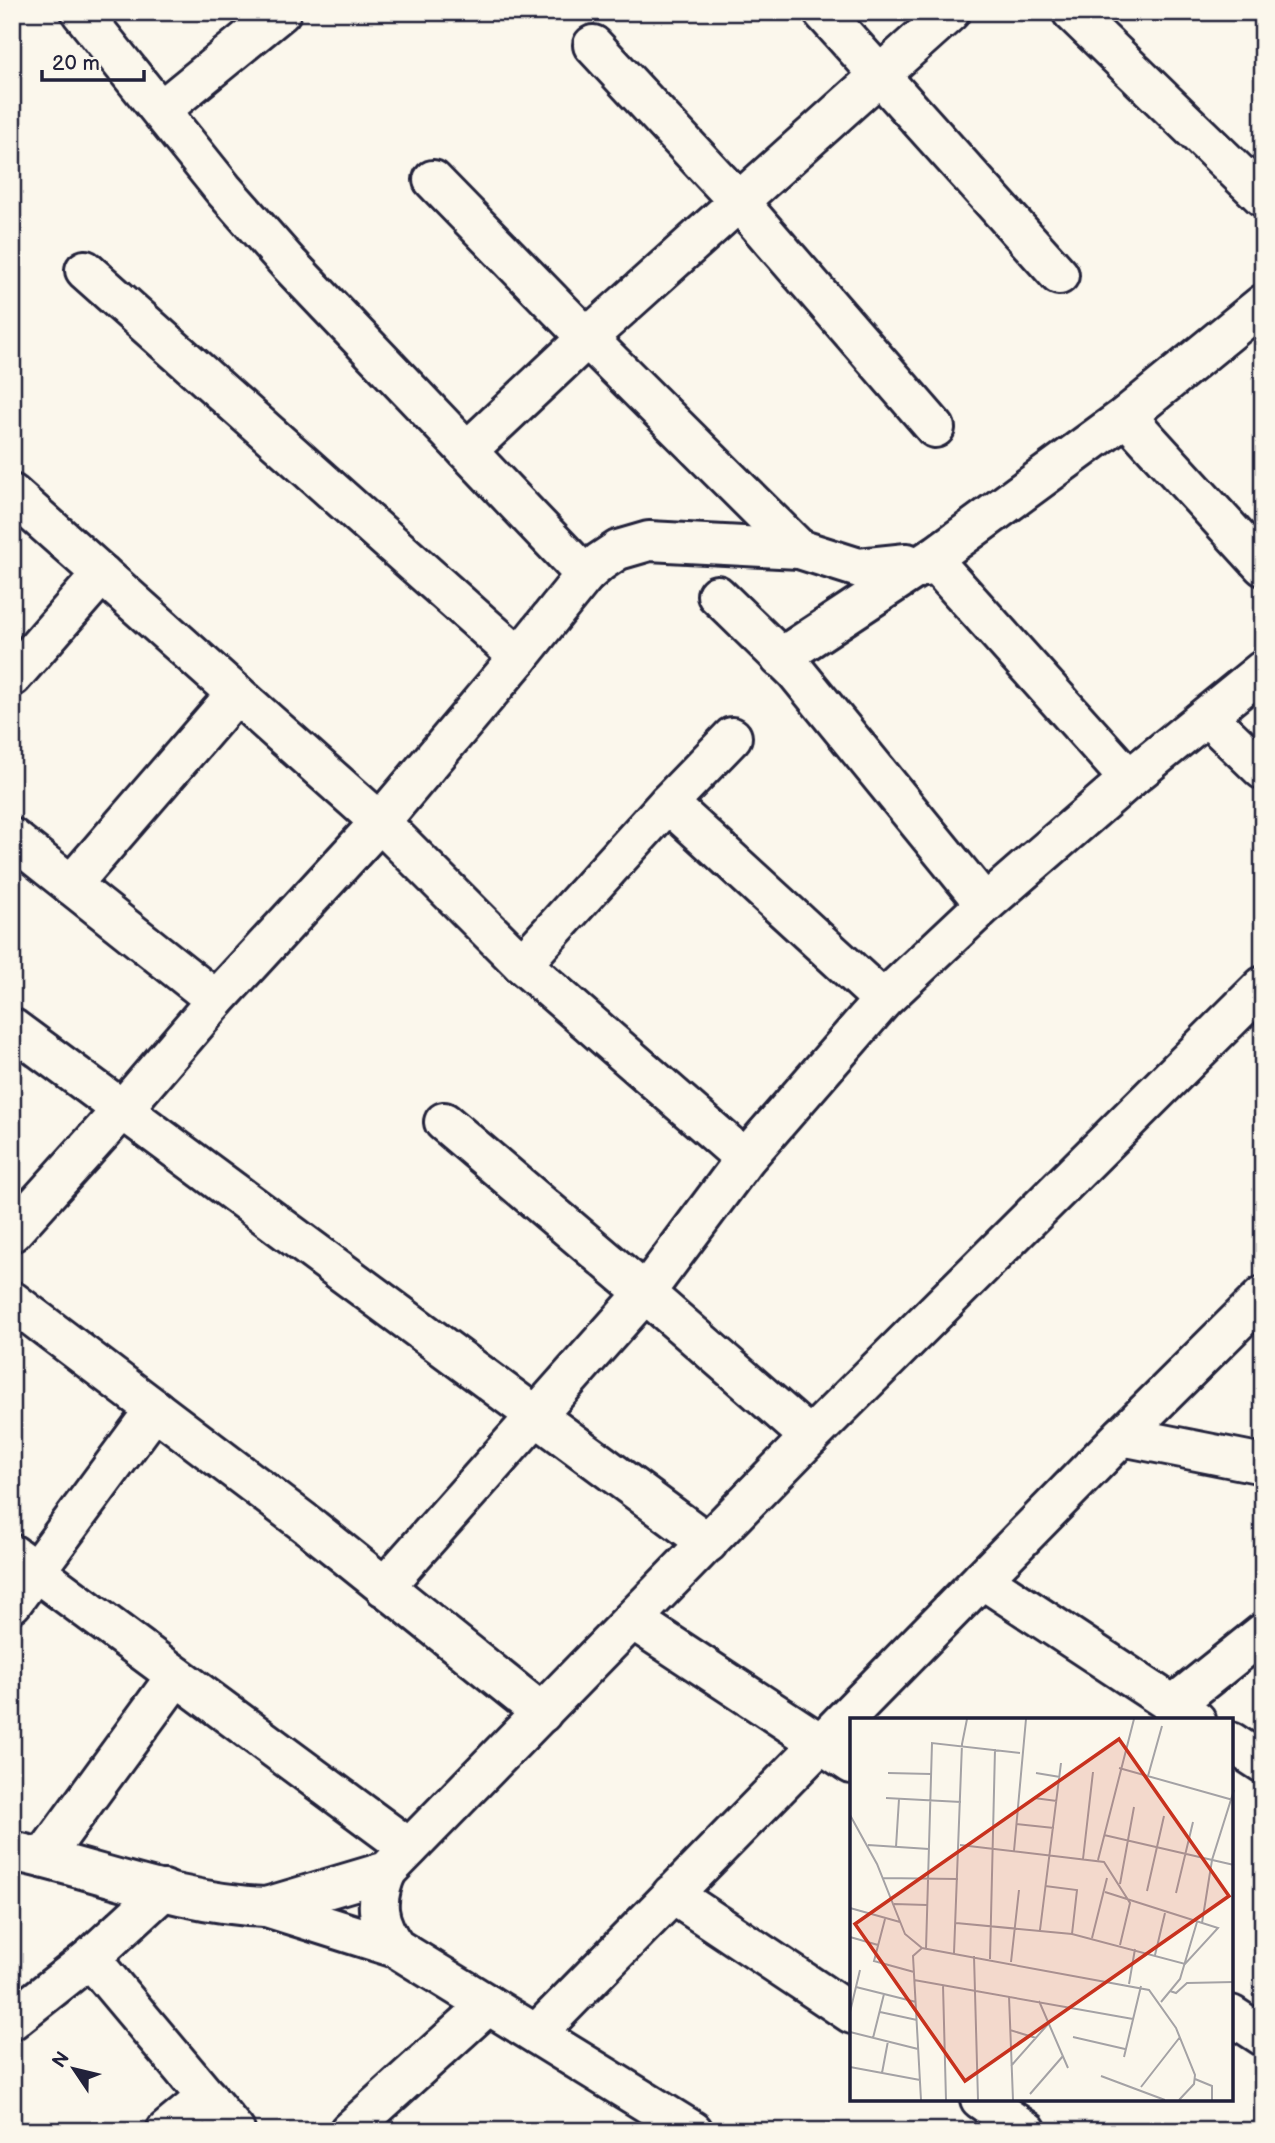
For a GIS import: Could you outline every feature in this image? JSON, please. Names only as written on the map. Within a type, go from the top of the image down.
[{"type":"street","points":[[81,12],[223,189],[289,264],[586,575]]},
{"type":"street","points":[[161,110],[281,12]]},
{"type":"street","points":[[823,12],[1059,275]]},
{"type":"street","points":[[467,451],[587,338],[950,12]]},
{"type":"street","points":[[1072,12],[1263,197]]},
{"type":"street","points":[[593,45],[739,202],[935,428]]},
{"type":"street","points":[[433,180],[587,338],[799,548]]},
{"type":"street","points":[[85,270],[519,657]]},
{"type":"street","points":[[780,658],[917,568],[1126,416],[1263,304]]},
{"type":"street","points":[[1126,416],[1263,566]]},
{"type":"street","points":[[12,494],[380,822],[522,964],[745,1159]]},
{"type":"street","points":[[12,1232],[216,1000],[380,822],[586,575],[618,550],[649,541],[799,548],[859,568],[907,564],[917,568],[932,566],[943,571],[1129,779]]},
{"type":"street","points":[[12,677],[102,574]]},
{"type":"street","points":[[717,595],[796,673],[985,904]]},
{"type":"street","points":[[384,1587],[645,1293],[745,1159],[883,1000],[985,904],[1129,779],[1263,670]]},
{"type":"street","points":[[71,885],[236,694]]},
{"type":"street","points":[[1208,717],[1263,770]]},
{"type":"street","points":[[522,964],[668,803],[732,737]]},
{"type":"street","points":[[668,803],[883,1000]]},
{"type":"street","points":[[12,838],[216,1000]]},
{"type":"street","points":[[396,1948],[383,1931],[379,1910],[380,1888],[398,1859],[810,1437],[1263,986]]},
{"type":"street","points":[[12,1028],[708,1543]]},
{"type":"street","points":[[443,1122],[810,1437]]},
{"type":"street","points":[[866,1718],[982,1580],[1263,1296]]},
{"type":"street","points":[[12,1301],[313,1529],[542,1713]]},
{"type":"street","points":[[12,1603],[24,1562],[155,1409]]},
{"type":"street","points":[[1122,1436],[1263,1464]]},
{"type":"street","points":[[24,1562],[176,1675],[398,1859]]},
{"type":"street","points":[[982,1580],[1185,1712],[1263,1633]]},
{"type":"street","points":[[633,1620],[836,1754]]},
{"type":"street","points":[[176,1675],[28,1854],[164,1890],[247,1906],[266,1907],[396,1948],[536,2034],[649,2121],[693,2131]]},
{"type":"street","points":[[536,2034],[672,1894],[836,1754],[850,1737]]},
{"type":"street","points":[[1233,1743],[1263,1763]]},
{"type":"street","points":[[266,1907],[398,1859]]},
{"type":"street","points":[[12,2020],[90,1958],[164,1890]]},
{"type":"street","points":[[672,1894],[850,2013]]},
{"type":"street","points":[[90,1958],[235,2131]]},
{"type":"street","points":[[349,2131],[488,2005]]},
{"type":"street","points":[[1233,2016],[1263,2036]]},
{"type":"street","points":[[166,2131],[207,2097]]},
{"type":"street","points":[[983,2101],[1027,2131]]}]
